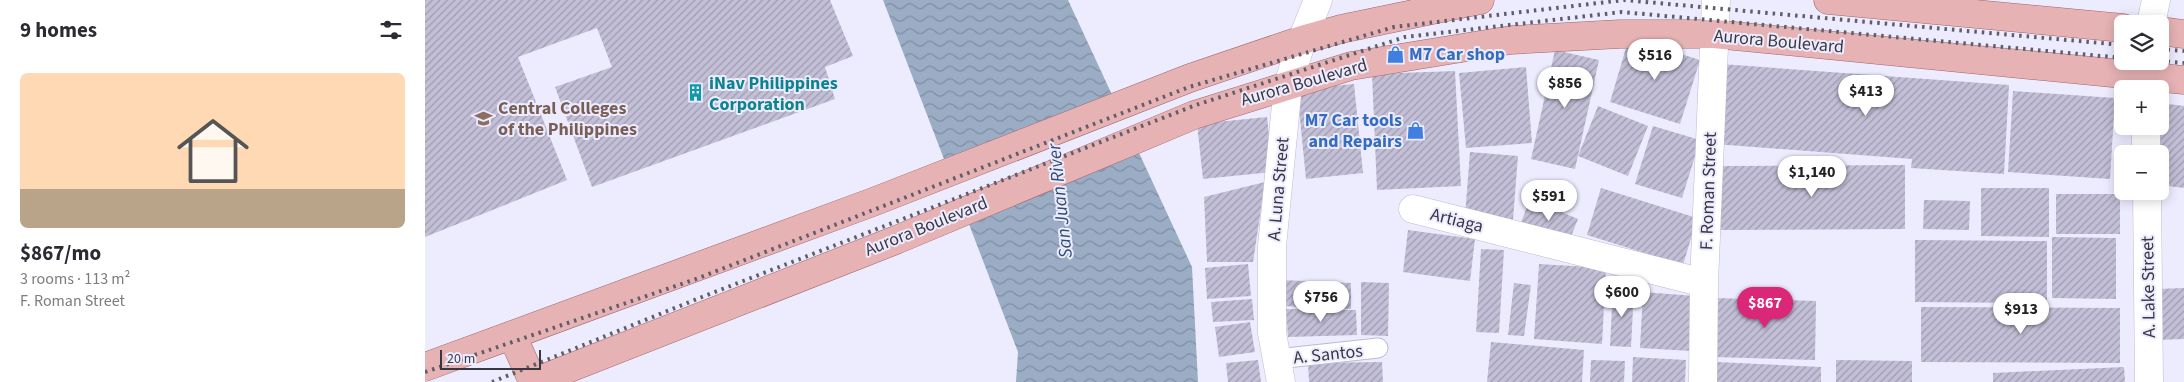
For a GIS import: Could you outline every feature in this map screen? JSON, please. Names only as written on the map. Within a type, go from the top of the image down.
[{"type":"main road","points":[[425,367],[873,202],[1190,78],[1302,40],[1392,17],[1480,0]]},
{"type":"main road","points":[[1828,0],[2114,27]]},
{"type":"main road","points":[[2169,32],[2184,34]]},
{"type":"main road","name":"Aurora Boulevard","points":[[533,382],[896,240],[1194,115],[1351,66],[1511,40],[1620,34],[1714,34],[2184,80]]},
{"type":"main road","points":[[512,335],[533,382]]},
{"type":"street","name":"A. Luna Street","points":[[1279,371],[1272,333],[1272,246],[1288,85],[1302,40],[1318,0]]},
{"type":"street","name":"F. Roman Street","points":[[1703,382],[1704,283],[1716,0]]},
{"type":"street","points":[[2153,15],[2156,0]]},
{"type":"street","name":"A. Lake Street","points":[[2147,200],[2149,382]]},
{"type":"street","name":"Artiaga","points":[[1413,209],[1704,283]]},
{"type":"lane","name":"A. Santos","points":[[1279,371],[1378,348]]},
{"type":"water","name":"San Juan River","points":[[883,0],[1068,0],[1192,267],[1198,382],[1016,382],[1018,352]]},
{"type":"pier","points":[[1121,108],[1134,135],[958,203],[948,175]]},
{"type":"building","name":"iNav Philippines Corporation","points":[[425,0],[830,0],[853,56],[825,67],[835,99],[592,187],[555,87],[612,67],[597,28],[518,57],[567,180],[425,237]]},
{"type":"building","points":[[1629,38],[1700,60],[1680,124],[1610,102]]},
{"type":"building","points":[[1555,50],[1599,60],[1575,169],[1531,159]]},
{"type":"building","points":[[1721,64],[2009,85],[2004,174],[1911,168],[1912,159],[1715,144]]},
{"type":"building","points":[[1526,67],[1532,143],[1466,148],[1459,73]]},
{"type":"building","name":"M7 Car tools and Repairs","points":[[1455,71],[1461,186],[1377,190],[1372,74]]},
{"type":"building","points":[[1354,84],[1363,173],[1306,179],[1297,89]]},
{"type":"building","points":[[2013,91],[2114,98],[2110,179],[2008,172]]},
{"type":"building","points":[[2169,104],[2184,106],[2184,188],[2169,186],[2169,145],[2155,145],[2156,135],[2169,135]]},
{"type":"building","points":[[1598,106],[1648,126],[1628,176],[1578,156]]},
{"type":"building","points":[[1267,117],[1273,172],[1203,179],[1197,124]]},
{"type":"building","points":[[1653,126],[1700,140],[1682,198],[1635,184]]},
{"type":"building","points":[[1470,152],[1518,156],[1513,220],[1465,216]]},
{"type":"building","points":[[1905,165],[1905,229],[1719,230],[1719,166]]},
{"type":"building","points":[[1265,182],[1253,262],[1207,262],[1204,197]]},
{"type":"building","points":[[1601,188],[1697,218],[1683,265],[1587,235]]},
{"type":"building","points":[[1981,188],[2049,188],[2049,237],[1981,236]]},
{"type":"building","points":[[2056,194],[2114,194],[2114,200],[2120,200],[2120,234],[2056,234]]},
{"type":"building","points":[[1530,199],[1578,219],[1568,244],[1520,225]]},
{"type":"building","points":[[1924,200],[1970,201],[1969,230],[1923,229]]},
{"type":"building","points":[[1408,230],[1475,239],[1470,281],[1403,272]]},
{"type":"building","points":[[2052,237],[2116,238],[2116,299],[2052,298]]},
{"type":"building","points":[[1915,240],[2047,241],[2047,303],[1915,302]]},
{"type":"building","points":[[1481,249],[1504,250],[1499,333],[1476,332]]},
{"type":"building","points":[[1248,264],[1251,296],[1207,299],[1205,268]]},
{"type":"building","points":[[1539,264],[1606,268],[1602,344],[1534,339]]},
{"type":"building","points":[[1281,280],[1351,283],[1351,309],[1280,306]]},
{"type":"building","points":[[1361,282],[1389,283],[1388,336],[1361,335]]},
{"type":"building","points":[[1514,283],[1531,285],[1524,336],[1508,335]]},
{"type":"building","points":[[1613,288],[1634,290],[1631,347],[1610,346]]},
{"type":"building","points":[[2184,288],[2184,339],[2158,340],[2156,289]]},
{"type":"building","points":[[1643,292],[1695,296],[1691,351],[1640,348]]},
{"type":"building","points":[[1716,298],[1816,301],[1815,360],[1714,357]]},
{"type":"building","points":[[1252,299],[1254,320],[1213,322],[1211,302]]},
{"type":"building","points":[[1921,307],[2120,308],[2120,363],[1921,362]]},
{"type":"building","points":[[1286,309],[1356,310],[1357,335],[1288,337]]},
{"type":"building","points":[[1250,322],[1255,352],[1219,357],[1215,327]]},
{"type":"building","points":[[1491,342],[1584,350],[1582,382],[1487,382]]},
{"type":"building","points":[[1633,357],[1686,360],[1685,382],[1632,382]]},
{"type":"building","points":[[1258,360],[1261,382],[1228,382],[1226,363]]},
{"type":"building","points":[[1591,360],[1625,361],[1624,382],[1590,382]]},
{"type":"building","points":[[1836,360],[1912,361],[1912,382],[1836,382]]},
{"type":"building","points":[[1382,362],[1383,382],[1309,382],[1308,363]]},
{"type":"building","points":[[1717,362],[1821,367],[1821,382],[1716,382]]},
{"type":"building","points":[[2124,367],[2125,382],[1993,382],[1993,373]]},
{"type":"railway","points":[[425,372],[696,279],[1189,87],[1394,27],[1624,0],[2114,44]]},
{"type":"railway","points":[[492,382],[702,297],[1196,105],[1405,37],[1622,12],[2114,57]]},
{"type":"railway","points":[[2169,50],[2184,51]]},
{"type":"railway","points":[[2169,62],[2184,63]]},
{"type":"place","name":"M7 Car shop","points":[[1395,54]]},
{"type":"place","name":"iNav Philippines Corporation","points":[[695,93]]},
{"type":"place","name":"Central Colleges of the Philippines","points":[[484,118]]},
{"type":"place","name":"M7 Car tools and Repairs","points":[[1416,130]]}]
